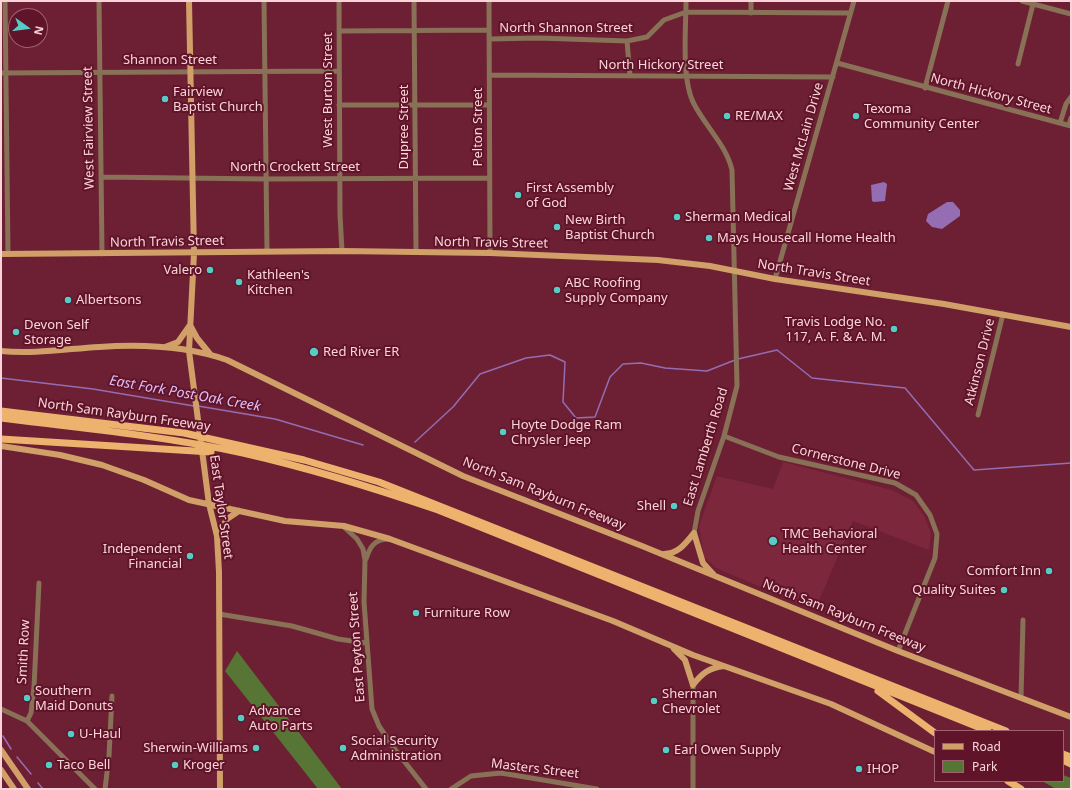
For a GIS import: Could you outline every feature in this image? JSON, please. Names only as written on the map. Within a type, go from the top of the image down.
[{"type":"highway","name":"North Sam Rayburn Freeway","points":[[1,411],[184,433],[304,460],[379,482],[1003,730]]},
{"type":"highway","name":"North Sam Rayburn Freeway","points":[[1,418],[155,437],[243,453],[328,475],[438,510],[867,684],[985,730]]},
{"type":"highway","points":[[1,439],[243,453]]},
{"type":"highway","points":[[867,684],[934,731]]},
{"type":"highway","points":[[1010,782],[1021,789]]},
{"type":"main road","name":"East Taylor Street","points":[[189,1],[194,253],[189,351],[209,504],[217,536],[220,789]]},
{"type":"main road","name":"North Travis Street","points":[[4,254],[342,251],[490,253],[658,260],[710,266],[775,279],[1003,314],[1071,327]]},
{"type":"main road","points":[[164,348],[178,342],[190,325],[197,338],[210,354]]},
{"type":"main road","name":"North Sam Rayburn Freeway","points":[[1,351],[23,353],[100,347],[164,348],[210,354],[227,360],[463,476],[662,554],[898,651],[1071,717]]},
{"type":"main road","points":[[1,446],[60,455],[102,465],[144,480],[178,496],[209,504],[285,521],[344,526],[390,539],[613,621],[670,646],[831,704],[934,752]]},
{"type":"main road","points":[[217,536],[227,519],[240,511]]},
{"type":"main road","points":[[662,554],[672,554],[680,549],[694,533]]},
{"type":"main road","points":[[694,533],[703,563],[718,578]]},
{"type":"main road","points":[[670,646],[685,660],[693,685]]},
{"type":"main road","points":[[693,685],[705,671],[724,665]]},
{"type":"main road","points":[[1,750],[28,789]]},
{"type":"main road","points":[[1,770],[14,789]]},
{"type":"main road","points":[[1004,782],[1021,789]]},
{"type":"street","points":[[4,254],[3,73],[5,1]]},
{"type":"street","name":"West Fairview Street","points":[[99,1],[102,254]]},
{"type":"street","points":[[264,1],[263,70],[267,251]]},
{"type":"street","name":"West Burton Street","points":[[339,1],[339,105],[342,251]]},
{"type":"street","name":"Dupree Street","points":[[414,1],[416,252]]},
{"type":"street","name":"Pelton Street","points":[[488,1],[490,253]]},
{"type":"street","name":"East Lamberth Road","points":[[686,1],[686,77],[693,102],[727,154],[732,170],[737,370],[734,403],[698,510],[694,533]]},
{"type":"street","points":[[751,1],[751,13]]},
{"type":"street","name":"West McLain Drive","points":[[775,279],[854,1]]},
{"type":"street","points":[[925,88],[948,1]]},
{"type":"street","points":[[1022,1],[1071,14]]},
{"type":"street","points":[[1018,64],[1033,4]]},
{"type":"street","name":"North Shannon Street","points":[[489,39],[538,38],[627,41],[647,36],[664,20],[686,12],[850,13]]},
{"type":"street","name":"North Shannon Street","points":[[339,31],[489,30]]},
{"type":"street","points":[[627,41],[630,76]]},
{"type":"street","name":"North Hickory Street","points":[[837,63],[925,88],[1070,125]]},
{"type":"street","name":"Shannon Street","points":[[3,73],[263,70],[339,71]]},
{"type":"street","name":"North Hickory Street","points":[[489,75],[686,77],[833,76]]},
{"type":"street","points":[[1060,123],[1066,104],[1071,97]]},
{"type":"street","points":[[339,105],[489,105]]},
{"type":"street","points":[[1070,125],[1071,118]]},
{"type":"street","name":"North Crockett Street","points":[[101,177],[266,179],[489,178]]},
{"type":"street","name":"Atkinson Drive","points":[[978,415],[1003,314]]},
{"type":"street","name":"Cornerstone Drive","points":[[724,436],[778,457],[895,483],[916,495],[930,515],[937,534],[935,558],[898,651]]},
{"type":"street","name":"East Peyton Street","points":[[344,526],[357,539],[363,549],[366,560],[364,602],[372,709],[379,726],[393,747],[426,789]]},
{"type":"street","name":"East Peyton Street","points":[[366,560],[375,543],[380,540],[390,539]]},
{"type":"street","name":"Smith Row","points":[[27,721],[31,713],[34,687],[39,583]]},
{"type":"street","points":[[219,614],[292,626],[338,638],[366,643]]},
{"type":"street","points":[[1021,698],[1023,620]]},
{"type":"street","points":[[693,685],[694,789]]},
{"type":"street","points":[[105,789],[109,756],[112,696]]},
{"type":"street","points":[[1,709],[27,721],[95,789]]},
{"type":"street","name":"Masters Street","points":[[451,789],[471,776],[501,773],[597,789]]},
{"type":"shaded area","points":[[884,182],[887,184],[885,201],[872,201],[871,185]]},
{"type":"shaded area","points":[[947,202],[953,202],[960,210],[960,216],[942,229],[932,227],[926,221],[928,214]]},
{"type":"shaded area","name":"TMC Behavioral Health Center","points":[[783,462],[892,490],[913,501],[924,516],[931,533],[929,550],[853,521],[815,610],[716,568],[704,557],[699,526],[717,476],[773,489]]},
{"type":"green space","points":[[237,651],[342,789],[318,789],[225,671]]},
{"type":"green space","points":[[1064,775],[1071,778],[1071,789],[1056,789],[1044,782],[1064,782]]},
{"type":"waterway","name":"East Fork Post Oak Creek","points":[[738,359],[777,350],[812,378],[905,388],[974,470],[1071,463]]},
{"type":"waterway","name":"East Fork Post Oak Creek","points":[[415,442],[453,407],[480,374],[526,358],[550,355],[565,362],[563,402],[576,418],[595,417],[610,377],[623,364],[641,363],[665,368],[707,371],[735,360]]},
{"type":"waterway","name":"East Fork Post Oak Creek","points":[[1,378],[93,389],[194,406]]},
{"type":"waterway","name":"East Fork Post Oak Creek","points":[[198,406],[275,419],[363,445]]},
{"type":"waterway","points":[[3,736],[11,749]]},
{"type":"waterway","points":[[17,757],[31,774]]},
{"type":"waterway","points":[[38,783],[43,789]]},
{"type":"place","name":"Fairview Baptist Church","points":[[165,99]]},
{"type":"place","name":"RE/MAX","points":[[727,116]]},
{"type":"place","name":"Texoma Community Center","points":[[856,116]]},
{"type":"place","name":"First Assembly of God","points":[[518,195]]},
{"type":"place","name":"Sherman Medical","points":[[677,217]]},
{"type":"place","name":"New Birth Baptist Church","points":[[557,227]]},
{"type":"place","name":"Mays Housecall Home Health","points":[[709,238]]},
{"type":"place","name":"Valero","points":[[210,270]]},
{"type":"place","name":"Kathleen's Kitchen","points":[[239,282]]},
{"type":"place","name":"ABC Roofing Supply Company","points":[[557,290]]},
{"type":"place","name":"Albertsons","points":[[68,300]]},
{"type":"place","name":"Travis Lodge No. 117, A. F. & A. M.","points":[[894,329]]},
{"type":"place","name":"Devon Self Storage","points":[[16,332]]},
{"type":"place","name":"Red River ER","points":[[314,352]]},
{"type":"place","name":"Hoyte Dodge Ram Chrysler Jeep","points":[[503,432]]},
{"type":"place","name":"Shell","points":[[674,506]]},
{"type":"place","name":"TMC Behavioral Health Center","points":[[773,541]]},
{"type":"place","name":"Independent Financial","points":[[190,556]]},
{"type":"place","name":"Comfort Inn","points":[[1049,571]]},
{"type":"place","name":"Quality Suites","points":[[1004,590]]},
{"type":"place","name":"Furniture Row","points":[[416,613]]},
{"type":"place","name":"Southern Maid Donuts","points":[[27,698]]},
{"type":"place","name":"Sherman Chevrolet","points":[[654,701]]},
{"type":"place","name":"Advance Auto Parts","points":[[241,718]]},
{"type":"place","name":"U-Haul","points":[[71,734]]},
{"type":"place","name":"Sherwin-Williams","points":[[256,748]]},
{"type":"place","name":"Social Security Administration","points":[[343,748]]},
{"type":"place","name":"Earl Owen Supply","points":[[666,750]]},
{"type":"place","name":"Taco Bell","points":[[49,765]]},
{"type":"place","name":"Kroger","points":[[175,765]]},
{"type":"place","name":"IHOP","points":[[859,769]]}]
